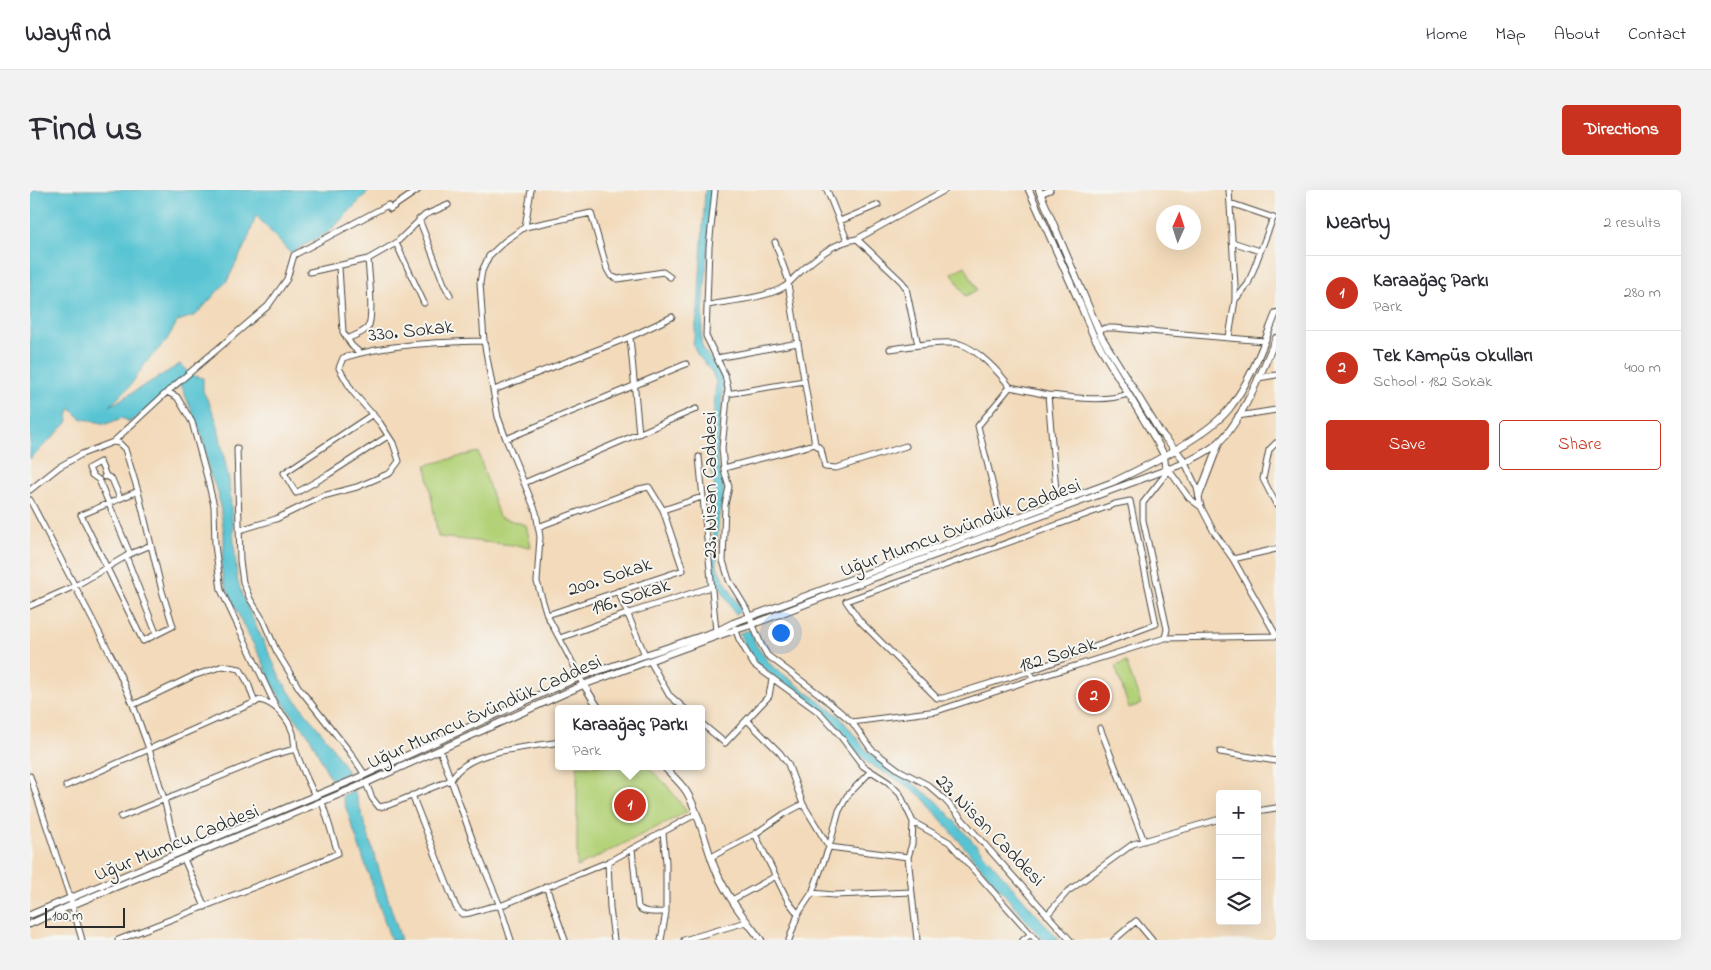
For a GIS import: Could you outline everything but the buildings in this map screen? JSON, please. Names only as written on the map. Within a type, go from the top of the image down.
[{"type":"street","points":[[30,490],[59,467],[82,454],[113,442],[167,392],[268,306],[287,279],[294,255],[388,205],[390,209],[418,190]]},
{"type":"street","points":[[525,227],[531,190]]},
{"type":"street","name":"23. Nisan Caddesi","points":[[715,190],[709,247],[706,336],[725,375],[727,394],[722,448],[724,468],[729,487],[725,505],[723,561],[729,580],[767,655],[819,694],[852,722],[871,749],[899,770],[928,785],[945,800],[1070,940]]},
{"type":"street","points":[[827,190],[847,240]]},
{"type":"street","points":[[708,305],[773,292],[788,283],[813,260],[847,240],[857,239],[945,190]]},
{"type":"street","points":[[1030,190],[1093,335],[1164,455],[1165,465],[1189,498],[1201,507]]},
{"type":"street","points":[[1050,190],[1040,192],[1099,331],[1160,432],[1184,463],[1199,496],[1201,507],[1214,532],[1233,560],[1276,635]]},
{"type":"street","points":[[1229,190],[1235,300],[1229,337]]},
{"type":"street","points":[[1230,203],[1274,218],[1248,284],[1235,300]]},
{"type":"street","points":[[310,272],[368,260],[396,243],[419,219],[448,205]]},
{"type":"street","points":[[840,221],[878,205]]},
{"type":"street","points":[[596,705],[583,685],[547,615],[537,582],[540,537],[536,512],[498,416],[484,341],[480,283],[482,271],[489,256],[505,241],[525,227],[592,213],[607,269],[611,276],[618,279],[663,272],[670,277]]},
{"type":"street","points":[[419,219],[450,295]]},
{"type":"street","points":[[857,239],[906,288],[918,345]]},
{"type":"street","points":[[775,242],[788,283],[814,444],[821,449],[825,467],[836,468],[906,446]]},
{"type":"street","points":[[1232,242],[1260,251]]},
{"type":"street","points":[[396,243],[424,304]]},
{"type":"street","points":[[347,339],[366,330],[369,326],[368,260]]},
{"type":"street","points":[[339,267],[343,332],[360,353]]},
{"type":"street","name":"Uğur Mumcu Övündük Caddesi","points":[[333,788],[580,677],[716,631],[735,622],[1113,482],[1164,455],[1215,423],[1229,408],[1245,384],[1276,313]]},
{"type":"street","points":[[494,390],[630,337],[672,317]]},
{"type":"street","points":[[1099,331],[1105,328],[1114,328],[1264,341]]},
{"type":"street","points":[[630,337],[639,434]]},
{"type":"street","points":[[1199,496],[1220,441],[1238,416],[1276,338]]},
{"type":"street","name":"330. Sokak","points":[[372,414],[352,391],[339,368],[343,358],[360,353],[429,343],[484,341]]},
{"type":"street","points":[[717,358],[798,343]]},
{"type":"street","points":[[890,349],[918,345],[959,344],[972,350],[1003,377],[1010,387],[1048,395],[1104,400],[1128,394]]},
{"type":"street","points":[[506,439],[686,364]]},
{"type":"street","points":[[1258,378],[1276,375]]},
{"type":"street","points":[[727,394],[804,381]]},
{"type":"street","points":[[1002,522],[978,426],[1010,387]]},
{"type":"street","points":[[167,392],[177,396],[192,422],[214,506],[215,545],[221,590],[277,709]]},
{"type":"street","points":[[1048,395],[1057,502]]},
{"type":"street","points":[[524,483],[696,409]]},
{"type":"street","points":[[1238,416],[1276,410]]},
{"type":"street","points":[[240,530],[276,519],[323,496],[357,487],[390,473],[399,461],[393,443],[388,436],[372,414],[284,473],[296,493],[388,436]]},
{"type":"street","name":"Uğur Mumcu Övündük Caddesi","points":[[336,796],[583,685],[751,626],[898,568],[1169,470],[1220,441]]},
{"type":"street","points":[[113,442],[119,443],[125,449],[138,491],[162,591],[173,626],[143,641],[81,515],[138,491]]},
{"type":"street","points":[[1276,443],[1269,450],[1263,479],[1276,504]]},
{"type":"street","points":[[724,468],[814,444]]},
{"type":"street","points":[[237,448],[241,568],[250,599],[263,620],[277,652],[299,688],[365,775]]},
{"type":"street","points":[[699,457],[716,631]]},
{"type":"street","points":[[120,498],[112,479],[106,476],[100,462],[89,468],[92,475],[99,480],[156,633]]},
{"type":"street","points":[[1165,638],[1167,629],[1144,520],[1143,503],[1169,470]]},
{"type":"street","points":[[99,480],[106,476]]},
{"type":"street","name":"196. Sokak","points":[[538,527],[639,489],[649,487],[663,510],[683,570]]},
{"type":"street","points":[[663,510],[702,497]]},
{"type":"street","points":[[30,500],[115,663],[133,705],[164,799],[177,853]]},
{"type":"street","points":[[1130,501],[1156,624],[1030,671],[943,698],[936,698],[860,621],[846,601],[1115,504],[1130,501]]},
{"type":"street","points":[[30,606],[74,586],[128,555],[151,545]]},
{"type":"street","points":[[1233,560],[1276,549]]},
{"type":"street","name":"200. Sokak","points":[[547,615],[683,570]]},
{"type":"street","name":"196. Sokak","points":[[560,638],[628,613],[712,587]]},
{"type":"street","points":[[618,591],[645,655]]},
{"type":"street","points":[[735,622],[742,646],[754,665],[820,713],[863,766],[888,782],[900,794],[913,822],[912,844],[908,857],[917,940]]},
{"type":"street","name":"182 Sokak","points":[[852,722],[937,711],[1165,638],[1276,635]]},
{"type":"street","points":[[650,661],[669,695],[680,705]]},
{"type":"street","points":[[133,705],[192,676],[223,666],[240,669],[248,683],[255,703]]},
{"type":"street","points":[[1030,671],[1033,679]]},
{"type":"street","points":[[705,726],[725,744],[769,696],[772,679]]},
{"type":"street","points":[[66,786],[260,700],[266,701],[277,709],[288,722],[293,733],[296,749],[315,796]]},
{"type":"street","points":[[748,721],[780,753],[788,764],[803,804],[829,847]]},
{"type":"street","points":[[1100,728],[1144,841]]},
{"type":"street","points":[[366,783],[372,798],[379,808],[389,806],[451,780],[455,772],[478,757],[555,743]]},
{"type":"street","points":[[121,817],[273,755],[296,749]]},
{"type":"street","points":[[440,750],[474,844],[512,940]]},
{"type":"street","points":[[1220,752],[1276,761]]},
{"type":"street","points":[[667,770],[687,792],[717,873],[746,922],[761,940]]},
{"type":"street","points":[[789,940],[798,914],[812,893],[847,796],[870,772]]},
{"type":"street","points":[[30,776],[70,897],[82,940]]},
{"type":"street","name":"Uğur Mumcu Caddesi","points":[[30,915],[333,788]]},
{"type":"street","points":[[412,795],[457,909],[462,914],[467,914],[484,907],[500,906],[608,862],[696,814]]},
{"type":"street","name":"Uğur Mumcu Caddesi","points":[[30,924],[336,796]]},
{"type":"street","points":[[118,940],[338,853],[322,802]]},
{"type":"street","points":[[711,857],[755,834],[784,814],[803,804]]},
{"type":"street","points":[[1261,810],[1276,808]]},
{"type":"street","points":[[1047,914],[1067,892],[1133,844],[1216,820]]},
{"type":"street","points":[[913,822],[949,842],[1036,940]]},
{"type":"street","points":[[662,939],[666,912],[666,862],[663,833]]},
{"type":"street","points":[[755,834],[788,901],[798,914]]},
{"type":"street","points":[[829,847],[908,857]]},
{"type":"street","points":[[632,849],[638,907],[640,910],[647,912],[666,912]]},
{"type":"street","points":[[184,859],[205,907]]},
{"type":"street","points":[[608,862],[610,908],[614,940]]},
{"type":"street","points":[[732,900],[776,876]]},
{"type":"street","points":[[546,886],[565,940]]},
{"type":"street","points":[[812,893],[834,895],[912,892]]},
{"type":"street","points":[[48,916],[62,915],[76,918]]},
{"type":"street","points":[[1114,940],[1136,921],[1152,940]]},
{"type":"street","points":[[684,940],[701,938],[746,922]]},
{"type":"street","points":[[1023,940],[1031,934]]},
{"type":"green space","points":[[965,266],[977,290],[965,296],[952,273]]},
{"type":"green space","points":[[478,452],[499,517],[526,525],[531,547],[438,537],[426,465]]},
{"type":"green space","points":[[1126,662],[1141,704],[1129,708],[1115,666]]},
{"type":"green space","points":[[577,770],[651,770],[664,782],[687,812],[577,867]]},
{"type":"water","points":[[30,190],[370,190],[330,231],[290,253],[256,215],[248,239],[227,281],[196,315],[178,321],[166,341],[148,360],[129,387],[110,406],[180,364],[191,375],[203,378],[203,391],[217,422],[229,481],[237,578],[243,598],[280,677],[290,693],[329,742],[348,772],[331,780],[310,737],[284,704],[273,686],[224,582],[221,568],[224,534],[218,492],[210,475],[202,436],[181,385],[130,422],[122,418],[106,424],[80,418],[70,408],[67,423],[30,459]]},
{"type":"water","points":[[705,190],[712,190],[701,342],[704,351],[720,372],[723,385],[717,459],[724,490],[718,521],[717,566],[742,611],[735,614],[713,574],[711,562],[713,539],[711,521],[715,489],[710,464],[716,382],[712,372],[697,354],[693,344],[698,311]]},
{"type":"water","points":[[750,630],[756,645],[771,665],[839,716],[867,751],[937,801],[1059,940],[1043,940],[921,796],[868,763],[853,748],[833,721],[757,664],[751,657],[739,633]]},
{"type":"water","points":[[354,790],[401,940],[391,940],[342,796]]},
{"type":"place","name":"Tek Kampüs Okulları","points":[[1094,696]]},
{"type":"place","name":"Karaağaç Parkı","points":[[630,805]]}]
